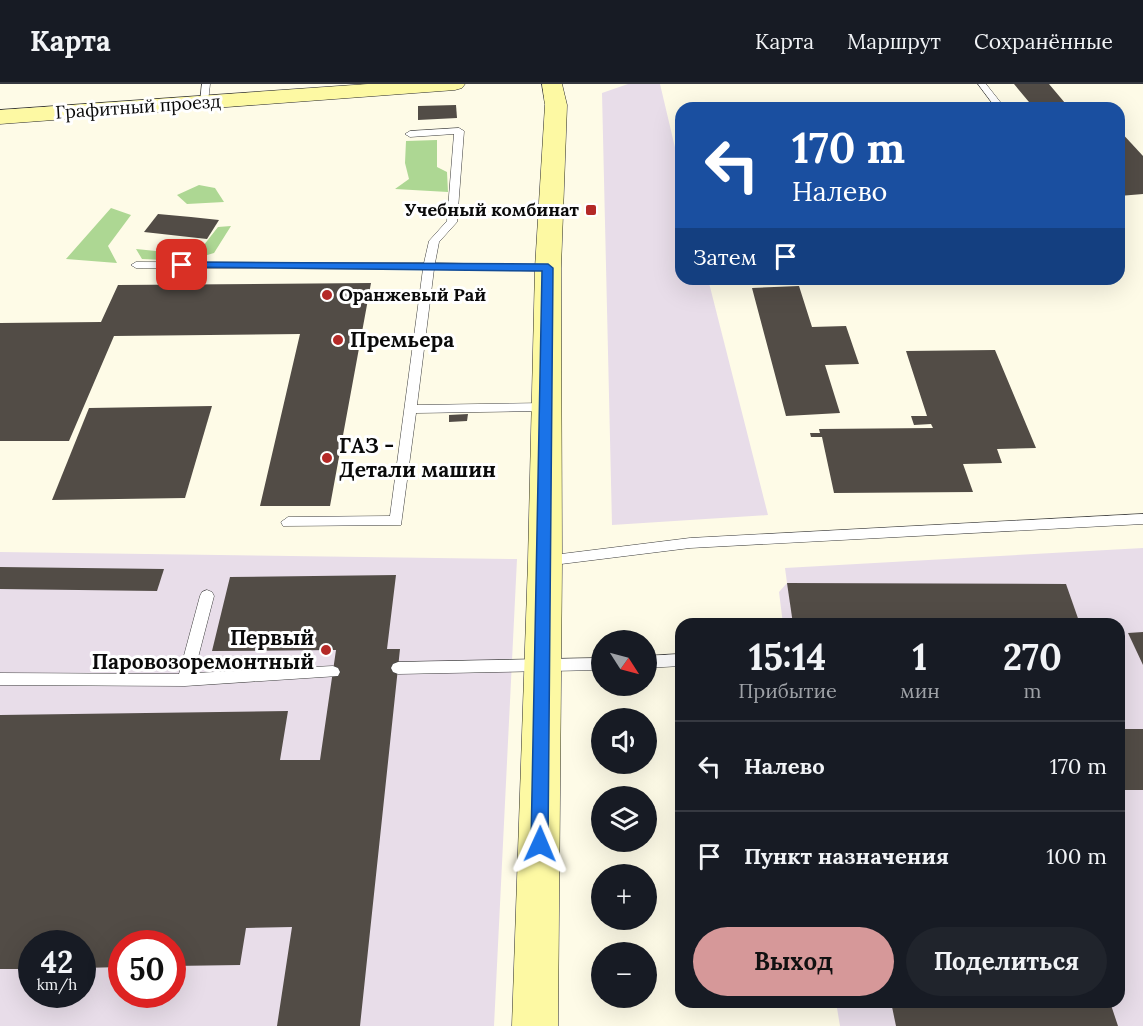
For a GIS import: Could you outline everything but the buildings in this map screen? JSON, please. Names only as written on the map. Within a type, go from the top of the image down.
[{"type":"main road","name":"Графитный проезд","points":[[0,117],[205,93],[455,84]]},
{"type":"main road","points":[[535,1026],[545,561],[548,268],[556,105],[552,84]]},
{"type":"lane","points":[[982,84],[996,102]]},
{"type":"lane","points":[[288,522],[396,521],[429,266],[434,240],[452,222],[459,131],[410,134]]},
{"type":"lane","points":[[136,265],[548,268]]},
{"type":"lane","points":[[409,409],[546,406]]},
{"type":"lane","points":[[545,561],[690,543],[1143,519]]},
{"type":"lane","points":[[184,680],[207,596]]},
{"type":"lane","points":[[657,661],[675,660]]},
{"type":"lane","points":[[398,668],[453,664],[542,667],[591,665]]},
{"type":"lane","points":[[0,679],[184,680],[333,672]]},
{"type":"shaded area","points":[[628,84],[660,84],[675,148],[675,285],[710,285],[768,515],[612,525],[602,93]]},
{"type":"shaded area","points":[[1143,548],[1143,1026],[840,1026],[837,1008],[1125,1008],[1125,618],[782,618],[779,592],[787,583],[785,568]]},
{"type":"shaded area","points":[[0,552],[517,559],[494,1026],[0,1026]]},
{"type":"green space","points":[[437,140],[437,167],[447,172],[448,192],[395,189],[409,179],[405,163],[406,141]]},
{"type":"green space","points":[[199,185],[215,188],[224,202],[187,204],[177,195]]},
{"type":"green space","points":[[111,208],[131,215],[108,246],[117,263],[66,259]]},
{"type":"green space","points":[[231,226],[214,253],[187,261],[142,259],[136,249],[196,255],[218,227]]},
{"type":"place","name":"Учебный комбинат","points":[[591,210]]},
{"type":"place","name":"Оранжевый Рай","points":[[327,295]]},
{"type":"place","name":"Премьера","points":[[338,340]]},
{"type":"place","name":"ГАЗ - Детали машин","points":[[327,458]]},
{"type":"place","name":"Первый Паровозоремонтный","points":[[326,650]]},
{"type":"route","points":[[182,265],[548,268],[540,844]]}]
